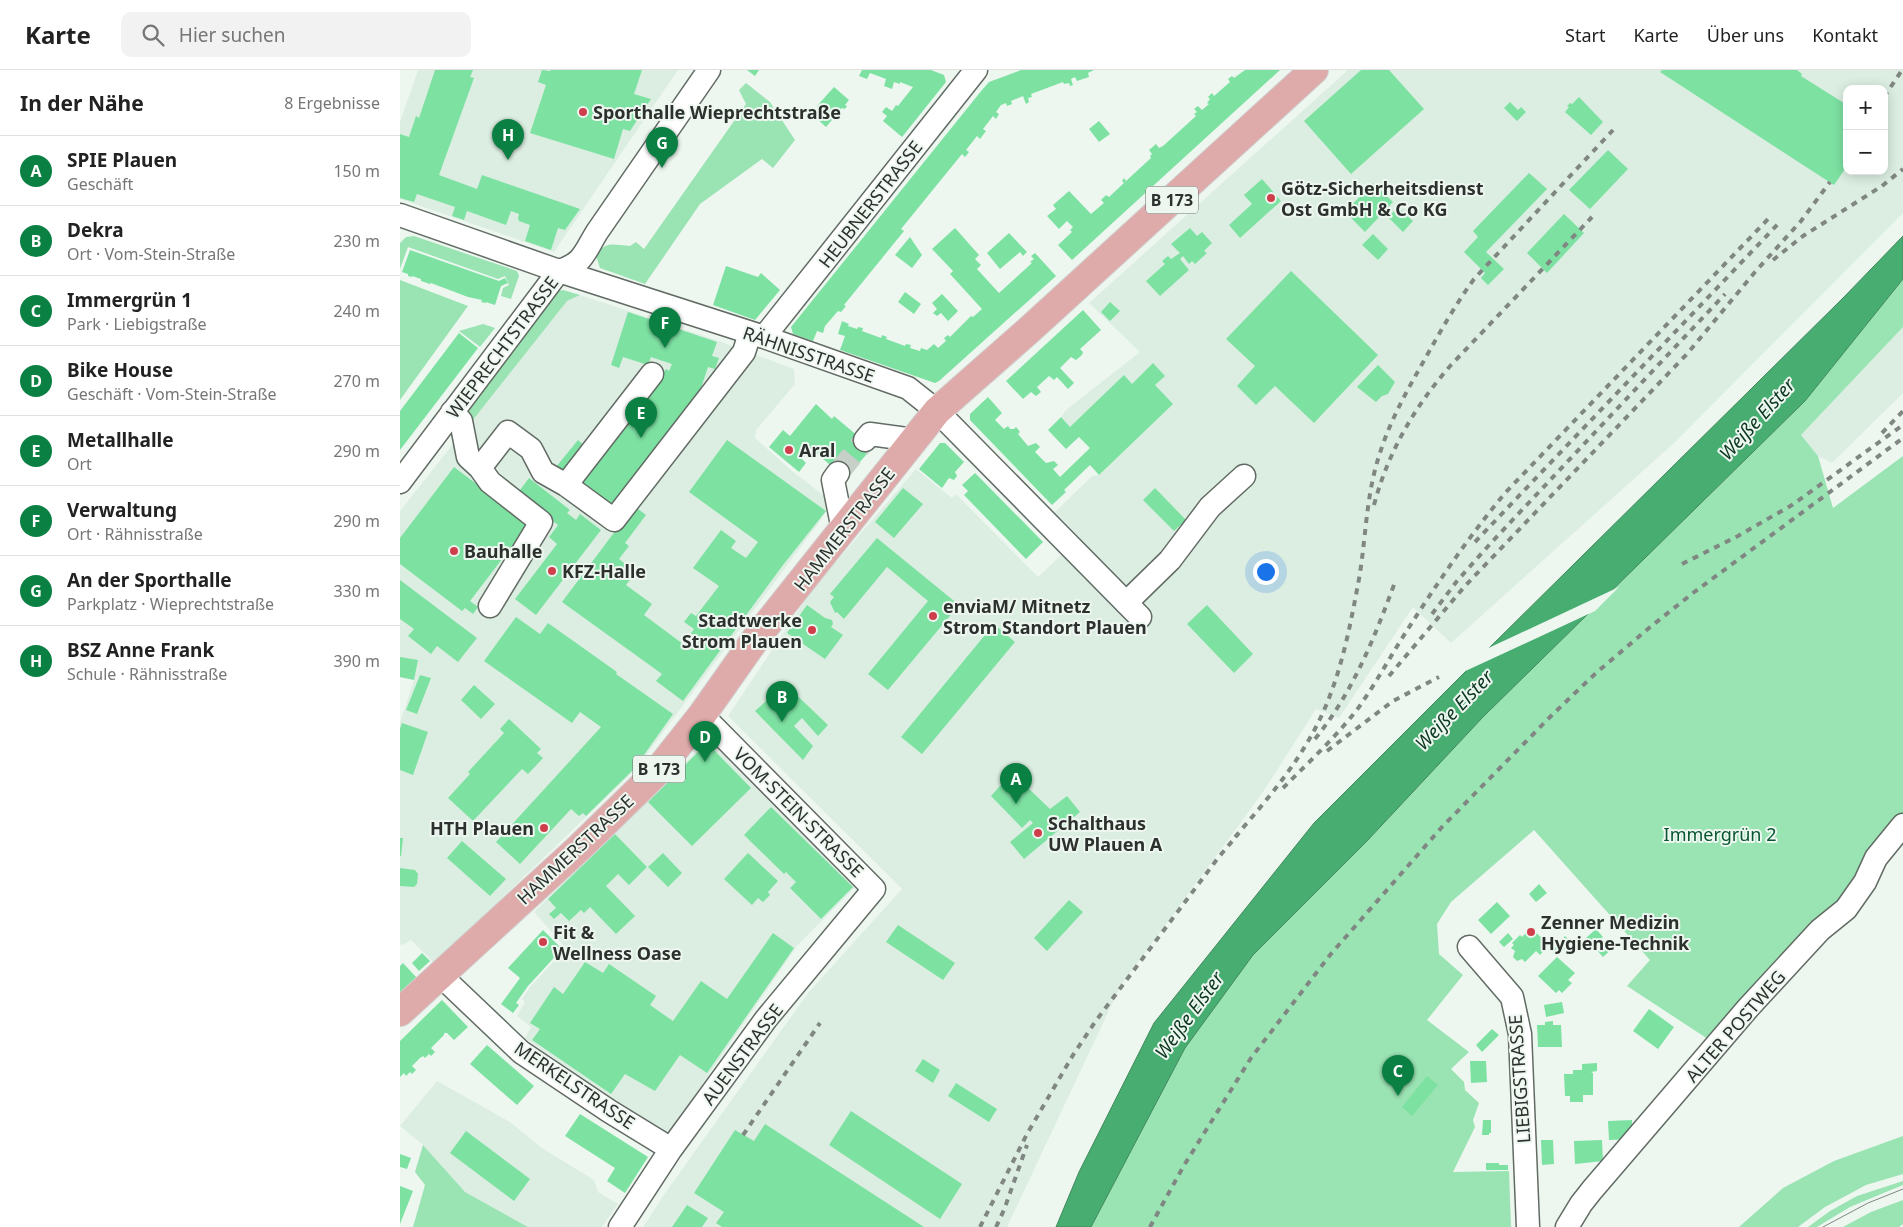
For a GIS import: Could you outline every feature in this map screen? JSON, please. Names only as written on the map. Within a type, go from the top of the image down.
[{"type":"main road","name":"HAMMERSTRASSE","points":[[400,1012],[439,974],[578,848],[656,773],[702,715],[758,637],[937,411],[1029,330],[1314,70]]},
{"type":"street","name":"WIEPRECHTSTRASSE","points":[[400,482],[559,271],[574,266],[580,260],[597,232],[709,70]]},
{"type":"street","name":"HEUBNERSTRASSE","points":[[566,485],[614,520],[757,335],[976,70]]},
{"type":"street","name":"RÄHNISSTRASSE","points":[[400,215],[559,271],[757,335],[908,388],[937,411],[1133,610],[1210,507],[1244,476]]},
{"type":"street","points":[[480,468],[508,432],[531,449],[543,472],[566,485],[652,374]]},
{"type":"street","points":[[452,412],[461,421],[468,458],[480,468],[490,482],[541,522],[490,606]]},
{"type":"street","points":[[865,440],[870,434],[914,440]]},
{"type":"street","points":[[838,474],[833,480],[842,530]]},
{"type":"street","name":"VOM-STEIN-STRASSE","points":[[702,715],[874,889]]},
{"type":"street","name":"ALTER POSTWEG","points":[[1567,1227],[1592,1190],[1748,1008],[1820,930],[1846,909],[1865,882],[1876,858],[1903,825]]},
{"type":"street","name":"AUENSTRASSE","points":[[620,1227],[671,1149],[766,1019],[874,889]]},
{"type":"street","name":"LIEBIGSTRASSE","points":[[1469,947],[1512,997],[1518,1024],[1520,1034],[1528,1227]]},
{"type":"street","name":"MERKELSTRASSE","points":[[439,974],[521,1052],[609,1111],[671,1149]]},
{"type":"shaded area","points":[[418,70],[678,70],[554,252],[400,199],[400,122]]},
{"type":"shaded area","points":[[1348,70],[1903,70],[1903,213],[1673,444],[1451,643],[1413,607],[1339,718],[1316,709],[1261,795],[1121,985],[1007,1227],[643,1227],[808,993],[902,889],[728,716],[812,590],[916,469],[952,498],[956,494],[1038,577],[1080,537],[1055,512],[1092,476],[1099,475],[1108,467],[1061,417],[1066,410],[1140,352],[1089,303]]},
{"type":"shaded area","points":[[580,295],[719,341],[794,369],[795,384],[756,430],[755,438],[792,471],[832,502],[820,521],[635,770],[434,963],[411,940],[403,945],[400,944],[400,723],[414,680],[400,677],[400,511],[567,300]]},
{"type":"shaded area","points":[[1903,327],[1903,393],[1832,463],[1818,456],[1801,435]]},
{"type":"shaded area","points":[[708,740],[855,887],[797,946],[670,1131],[661,1133],[525,1038],[531,1027],[517,1016],[525,1002],[522,999],[530,987],[566,948],[534,912]]},
{"type":"shaded area","points":[[437,1081],[510,1122],[542,1148],[594,1180],[598,1192],[618,1204],[602,1227],[528,1227],[465,1192],[423,1145],[400,1126]]},
{"type":"green space","points":[[746,83],[770,102],[795,140],[773,168],[762,159],[700,204],[645,284],[600,268],[596,256],[606,246],[630,246],[636,242],[644,249],[746,104],[739,90]]},
{"type":"green space","points":[[414,236],[517,271],[519,276],[511,299],[501,296],[503,288],[509,285],[505,276],[498,279],[408,247],[400,269],[400,243],[406,237]]},
{"type":"green space","name":"Immergrün 2","points":[[1903,279],[1903,327],[1801,435],[1818,456],[1833,508],[1903,456],[1903,819],[1901,822],[1895,817],[1890,823],[1890,832],[1863,874],[1714,1043],[1627,986],[1650,960],[1534,830],[1451,902],[1437,924],[1439,954],[1463,975],[1427,1020],[1469,1052],[1451,1069],[1464,1082],[1465,1090],[1479,1103],[1473,1120],[1475,1127],[1453,1172],[1509,1171],[1511,1227],[1091,1227],[1185,1048],[1253,955],[1367,841],[1483,717],[1805,401]]},
{"type":"green space","points":[[400,280],[468,306],[400,400]]},
{"type":"green space","points":[[563,290],[580,295],[567,301],[468,426],[465,410],[554,292]]},
{"type":"green space","points":[[483,324],[495,328],[480,347],[459,331]]},
{"type":"green space","points":[[1903,1136],[1903,1174],[1866,1185],[1825,1207],[1798,1227],[1739,1227],[1783,1188],[1834,1161]]},
{"type":"green space","points":[[423,1145],[465,1192],[528,1227],[413,1227],[425,1185],[415,1172]]},
{"type":"green space","points":[[1903,1181],[1903,1185],[1850,1207],[1817,1227],[1808,1227],[1830,1211],[1857,1196]]},
{"type":"green space","points":[[1903,1200],[1903,1224],[1899,1227],[1843,1227],[1871,1212]]},
{"type":"water","name":"Weiße Elster","points":[[1903,236],[1903,279],[1805,401],[1483,717],[1367,841],[1253,955],[1185,1048],[1091,1227],[1056,1227],[1079,1172],[1154,1023],[1314,823],[1844,297]]},
{"type":"pier","points":[[1619,587],[1595,611],[1459,674],[1482,651]]},
{"type":"building","points":[[435,70],[473,70],[470,77],[474,78],[439,175],[477,189],[482,175],[580,209],[565,230],[558,228],[551,250],[525,241],[530,225],[519,221],[519,214],[511,211],[506,225],[467,211],[464,220],[452,216],[455,207],[417,194],[414,202],[400,198],[400,134],[409,137],[416,116],[419,118]]},
{"type":"building","name":"Sporthalle Wieprechtstraße","points":[[542,70],[642,70],[634,94],[651,99],[630,131],[623,129],[614,159],[530,133],[546,85],[538,82]]},
{"type":"building","points":[[747,70],[759,70],[755,76]]},
{"type":"building","points":[[862,70],[931,70],[944,75],[946,82],[902,137],[883,121],[887,116],[882,112],[886,107],[892,111],[913,87],[900,82],[900,84],[894,82],[892,89],[884,86],[886,79],[870,73],[867,79],[859,76]]},
{"type":"building","points":[[1021,70],[1094,70],[1088,73],[1089,77],[1077,81],[1075,77],[1071,79],[1073,85],[1070,86],[1069,83],[1064,84],[1063,82],[1031,94],[1032,97],[1028,98],[1029,102],[1026,104],[1023,96],[1011,101],[1012,104],[1007,106],[1006,103],[1001,105],[996,112],[999,114],[996,119],[993,116],[983,129],[986,131],[980,139],[977,136],[966,150],[969,152],[965,157],[962,154],[901,229],[904,231],[844,305],[846,306],[841,312],[838,311],[825,326],[823,333],[817,331],[813,341],[793,334],[791,327],[982,90],[989,82]]},
{"type":"building","points":[[1245,70],[1280,70],[1072,260],[1058,245],[1072,232],[1070,230],[1073,227],[1067,221],[1059,229],[1047,216],[1056,209],[1053,205],[1069,191],[1091,214],[1104,203],[1101,200],[1106,195],[1109,197],[1124,183],[1122,181],[1124,178],[1126,181],[1151,158],[1152,154],[1149,150],[1156,144],[1159,148],[1163,146],[1196,116],[1194,114],[1197,112],[1194,109],[1198,106],[1202,110],[1209,104],[1207,103],[1210,99],[1208,97],[1212,93],[1214,96],[1230,82],[1228,79],[1232,76],[1234,78]]},
{"type":"building","points":[[1361,70],[1389,70],[1424,109],[1351,174],[1304,121]]},
{"type":"building","points":[[1662,70],[1797,70],[1802,74],[1801,76],[1843,102],[1843,172],[1834,185],[1660,72]]},
{"type":"building","points":[[834,87],[849,100],[845,105],[847,106],[845,109],[842,108],[826,127],[815,117],[821,111],[817,109],[817,106]]},
{"type":"building","points":[[1579,97],[1603,122],[1591,135],[1565,112],[1569,107],[1567,106]]},
{"type":"building","points":[[1510,102],[1518,110],[1521,107],[1526,112],[1517,121],[1504,108]]},
{"type":"building","points":[[1099,121],[1110,134],[1099,142],[1089,129]]},
{"type":"building","points":[[1608,150],[1628,169],[1590,209],[1569,190]]},
{"type":"building","points":[[1529,173],[1547,189],[1486,252],[1504,269],[1488,285],[1481,278],[1485,273],[1464,252],[1478,237],[1473,231]]},
{"type":"building","points":[[1262,179],[1281,201],[1240,238],[1229,225],[1252,204],[1244,195]]},
{"type":"building","points":[[1373,183],[1393,202],[1365,232],[1345,212]]},
{"type":"building","points":[[1398,207],[1413,221],[1403,232],[1388,217]]},
{"type":"building","points":[[1564,214],[1584,233],[1547,273],[1527,253]]},
{"type":"building","points":[[955,228],[979,255],[975,259],[981,265],[977,269],[999,293],[1032,263],[1030,262],[1034,259],[1031,256],[1035,253],[1056,276],[935,383],[840,350],[845,336],[838,334],[842,321],[849,324],[848,326],[857,329],[858,327],[863,328],[862,331],[881,338],[882,335],[887,337],[886,339],[905,346],[906,344],[911,345],[910,348],[920,351],[921,348],[927,350],[934,344],[938,348],[946,341],[944,338],[948,335],[950,337],[971,316],[973,317],[982,309],[950,274],[953,271],[932,249]]},
{"type":"building","points":[[1190,228],[1197,236],[1202,232],[1212,243],[1204,251],[1207,253],[1195,264],[1192,261],[1189,264],[1183,256],[1180,259],[1189,270],[1160,296],[1146,281],[1165,264],[1162,261],[1168,256],[1171,259],[1180,253],[1171,244]]},
{"type":"building","points":[[1009,233],[1027,252],[1023,256],[1020,252],[1000,269],[987,253]]},
{"type":"building","points":[[1373,234],[1388,249],[1378,260],[1362,245]]},
{"type":"building","points":[[910,237],[922,255],[912,268],[895,255]]},
{"type":"building","points":[[410,250],[499,281],[505,278],[508,283],[501,286],[495,305],[481,302],[482,300],[421,281],[421,279],[408,276],[408,274],[402,272]]},
{"type":"building","points":[[726,266],[758,277],[761,273],[780,290],[755,320],[713,305]]},
{"type":"building","points":[[1291,271],[1378,355],[1314,423],[1275,386],[1256,405],[1237,386],[1255,366],[1226,339]]},
{"type":"building","points":[[905,292],[921,304],[914,314],[898,302]]},
{"type":"building","points":[[942,294],[958,311],[948,321],[941,313],[937,316],[933,313],[937,309],[932,303]]},
{"type":"building","points":[[1110,302],[1120,311],[1110,321],[1101,312]]},
{"type":"building","points":[[1083,310],[1101,330],[1080,349],[1083,352],[1082,355],[1076,360],[1071,357],[1060,368],[1074,383],[1068,389],[1057,377],[1054,380],[1049,376],[1037,387],[1041,392],[1036,396],[1031,392],[1023,399],[1006,381]]},
{"type":"building","points":[[628,312],[717,342],[712,356],[719,358],[715,369],[708,367],[699,394],[617,508],[581,481],[666,369],[669,371],[672,364],[651,357],[648,365],[623,357],[619,368],[611,365]]},
{"type":"building","points":[[459,333],[478,348],[400,450],[400,411]]},
{"type":"building","points":[[1153,363],[1165,376],[1155,385],[1173,404],[1099,475],[1090,465],[1064,490],[1066,492],[1052,505],[970,420],[970,414],[988,397],[1002,413],[995,420],[1004,429],[1008,426],[1010,429],[1016,427],[1020,432],[1018,434],[1028,446],[1036,443],[1040,447],[1035,452],[1046,463],[1054,461],[1058,465],[1053,469],[1060,477],[1090,448],[1079,437],[1066,449],[1048,430],[1061,417],[1070,427],[1124,375],[1132,384]]},
{"type":"building","points":[[1378,365],[1395,382],[1388,394],[1382,396],[1376,402],[1357,387]]},
{"type":"building","points":[[816,404],[832,419],[834,416],[872,448],[846,478],[811,449],[802,459],[806,463],[799,472],[769,447],[783,430],[790,436]]},
{"type":"building","points":[[578,440],[587,448],[566,475],[556,467]]},
{"type":"building","points":[[727,440],[826,511],[783,565],[683,701],[656,681],[662,674],[562,602],[634,506],[646,515],[625,543],[629,546],[619,559],[636,572],[626,585],[652,604],[644,615],[683,644],[694,629],[684,622],[691,613],[696,616],[719,586],[693,568],[721,530],[736,541],[731,548],[746,558],[758,542],[689,492]]},
{"type":"building","points":[[940,443],[945,443],[964,462],[955,472],[957,476],[954,480],[949,478],[942,488],[919,469]]},
{"type":"building","name":"Bauhalle","points":[[454,467],[529,524],[470,601],[478,607],[473,614],[465,608],[462,611],[400,564],[400,538]]},
{"type":"building","points":[[975,473],[1043,542],[1026,559],[964,495],[968,491],[962,485]]},
{"type":"building","name":"KFZ-Halle","points":[[529,478],[570,510],[567,513],[576,520],[580,514],[601,530],[536,615],[515,599],[557,544],[549,537],[558,525],[517,494]]},
{"type":"building","points":[[903,488],[923,504],[894,538],[875,522]]},
{"type":"building","points":[[1155,488],[1186,520],[1174,531],[1143,500]]},
{"type":"building","name":"enviaM/ Mitnetz Strom Standort Plauen","points":[[877,538],[959,605],[888,690],[868,674],[928,601],[887,567],[844,619],[837,612],[835,613],[830,602],[834,597],[830,594]]},
{"type":"building","points":[[400,580],[477,638],[458,662],[437,646],[431,654],[408,636],[414,629],[400,619]]},
{"type":"building","name":"Stadtwerke Strom Plauen","points":[[807,605],[825,618],[832,620],[833,624],[831,627],[843,635],[825,659],[787,633]]},
{"type":"building","points":[[1207,605],[1253,654],[1234,673],[1187,624]]},
{"type":"building","points":[[516,617],[540,634],[548,623],[673,714],[634,769],[586,816],[583,813],[579,816],[571,809],[520,864],[496,842],[601,727],[580,712],[572,723],[484,661]]},
{"type":"building","points":[[994,624],[1015,642],[922,754],[901,737]]},
{"type":"building","points":[[400,657],[418,660],[414,680],[400,677]]},
{"type":"building","points":[[420,675],[431,678],[417,714],[406,710]]},
{"type":"building","points":[[785,684],[828,725],[818,736],[802,718],[794,726],[813,746],[803,760],[755,711]]},
{"type":"building","points":[[474,685],[495,704],[481,719],[461,700]]},
{"type":"building","points":[[509,719],[541,749],[537,753],[543,758],[528,774],[522,769],[473,821],[448,798],[470,774],[468,772],[504,733],[500,729]]},
{"type":"building","points":[[402,723],[428,732],[413,775],[400,770],[400,729]]},
{"type":"building","points":[[707,743],[751,788],[692,846],[648,802]]},
{"type":"building","points":[[1008,777],[1024,790],[1027,787],[1050,809],[1067,796],[1080,812],[1024,859],[1010,842],[1033,823],[1030,820],[1022,828],[991,796]]},
{"type":"building","points":[[771,807],[853,887],[821,919],[790,888],[796,882],[786,872],[784,874],[744,835]]},
{"type":"building","points":[[615,834],[647,867],[629,885],[618,874],[606,886],[635,916],[616,934],[590,907],[584,913],[581,910],[569,921],[561,913],[554,919],[549,914],[556,908],[548,899]]},
{"type":"building","points":[[400,838],[403,838],[401,856],[400,856]]},
{"type":"building","points":[[462,841],[506,879],[490,896],[447,858]]},
{"type":"building","points":[[663,853],[682,873],[668,887],[648,867]]},
{"type":"building","points":[[748,853],[778,881],[768,892],[770,895],[763,902],[758,898],[752,905],[724,879]]},
{"type":"building","points":[[400,868],[415,870],[418,874],[417,884],[414,887],[400,886]]},
{"type":"building","points":[[1539,884],[1547,893],[1536,902],[1529,894]]},
{"type":"building","points":[[1069,900],[1083,912],[1047,951],[1034,938]]},
{"type":"building","points":[[1497,902],[1510,916],[1491,934],[1478,920]]},
{"type":"building","points":[[898,925],[955,963],[943,980],[886,942]]},
{"type":"building","points":[[1531,928],[1548,946],[1540,955],[1536,951],[1525,962],[1522,959],[1517,961],[1513,957],[1515,951],[1511,948],[1514,945],[1512,943]]},
{"type":"building","points":[[1596,929],[1603,937],[1601,938],[1612,949],[1603,957],[1586,938]]},
{"type":"building","points":[[543,930],[562,949],[528,986],[516,1003],[519,1005],[513,1013],[501,1004],[520,978],[508,968]]},
{"type":"building","points":[[773,933],[794,948],[707,1073],[680,1055],[655,1091],[625,1074],[611,1094],[532,1040],[540,1029],[530,1023],[554,987],[563,994],[585,962],[603,973],[609,964],[656,996],[650,1005],[673,1021],[701,981],[727,999]]},
{"type":"building","points":[[1508,933],[1513,939],[1504,947],[1499,942]]},
{"type":"building","points":[[1565,936],[1572,943],[1556,956],[1552,951]]},
{"type":"building","points":[[422,953],[430,961],[419,971],[412,963]]},
{"type":"building","points":[[1557,957],[1575,973],[1568,980],[1572,983],[1562,993],[1559,990],[1556,993],[1538,976]]},
{"type":"building","points":[[403,963],[417,978],[400,995],[400,966]]},
{"type":"building","points":[[442,1000],[468,1027],[454,1040],[447,1033],[444,1033],[431,1048],[435,1052],[431,1056],[429,1054],[425,1058],[423,1056],[420,1058],[412,1066],[416,1070],[412,1074],[410,1072],[406,1076],[404,1073],[400,1077],[400,1041]]},
{"type":"building","points":[[1562,1002],[1564,1013],[1546,1017],[1544,1005]]},
{"type":"building","points":[[1649,1009],[1674,1027],[1658,1049],[1633,1031]]},
{"type":"building","points":[[1553,1021],[1553,1025],[1561,1025],[1562,1047],[1538,1047],[1537,1025],[1545,1025],[1545,1022]]},
{"type":"building","points":[[1492,1029],[1499,1035],[1482,1052],[1476,1045]]},
{"type":"building","points":[[487,1045],[534,1086],[517,1105],[470,1064]]},
{"type":"building","points":[[923,1059],[940,1070],[933,1083],[915,1071]]},
{"type":"building","points":[[1470,1061],[1486,1061],[1487,1082],[1471,1083]]},
{"type":"building","points":[[1597,1063],[1597,1071],[1591,1072],[1593,1073],[1593,1095],[1583,1095],[1583,1102],[1570,1102],[1570,1096],[1565,1096],[1564,1074],[1573,1074],[1573,1070],[1582,1070],[1582,1064]]},
{"type":"building","points":[[1427,1076],[1438,1085],[1412,1116],[1402,1107]]},
{"type":"building","points":[[956,1083],[997,1109],[989,1122],[948,1096]]},
{"type":"building","points":[[851,1111],[962,1184],[940,1219],[829,1145]]},
{"type":"building","points":[[580,1114],[648,1157],[625,1193],[607,1181],[615,1168],[565,1136]]},
{"type":"building","points":[[1483,1120],[1491,1120],[1491,1133],[1489,1135],[1482,1135]]},
{"type":"building","points":[[1632,1120],[1633,1139],[1609,1140],[1608,1121]]},
{"type":"building","points":[[765,1124],[924,1227],[722,1227],[716,1223],[724,1212],[694,1193],[735,1130],[754,1141]]},
{"type":"building","points":[[466,1131],[530,1179],[514,1201],[450,1153]]},
{"type":"building","points":[[1541,1140],[1553,1140],[1554,1164],[1542,1165]]},
{"type":"building","points":[[1602,1140],[1603,1161],[1575,1164],[1574,1141]]},
{"type":"building","points":[[400,1154],[411,1158],[407,1169],[400,1167]]},
{"type":"building","points":[[1486,1163],[1508,1165],[1508,1170],[1486,1170]]},
{"type":"building","points":[[400,1186],[413,1191],[400,1224]]},
{"type":"building","points":[[687,1205],[708,1218],[702,1227],[672,1227]]},
{"type":"tunnel","points":[[838,473],[865,440]]},
{"type":"tram line","points":[[1823,1227],[1868,1203],[1903,1189]]},
{"type":"railway","points":[[1888,91],[1902,70]]},
{"type":"railway","points":[[1235,837],[1270,796],[1291,767],[1311,737],[1327,704],[1339,669],[1352,615],[1359,579],[1371,486],[1388,430],[1406,393],[1443,327],[1474,279],[1613,130]]},
{"type":"railway","points":[[1773,260],[1803,236],[1882,186],[1903,169]]},
{"type":"railway","points":[[1389,676],[1465,586],[1687,354],[1755,272],[1801,221],[1830,182]]},
{"type":"railway","points":[[1374,505],[1395,448],[1415,413],[1438,381],[1592,217]]},
{"type":"railway","points":[[1283,788],[1332,739],[1359,707],[1441,579],[1466,543],[1506,492],[1770,217]]},
{"type":"railway","points":[[1475,542],[1778,224]]},
{"type":"railway","points":[[1432,614],[1457,581],[1490,544],[1725,294]]},
{"type":"railway","points":[[1882,433],[1903,411]]},
{"type":"railway","points":[[1682,564],[1738,536],[1792,505],[1903,425]]},
{"type":"railway","points":[[1150,1227],[1183,1167],[1251,1058],[1330,955],[1442,827],[1552,715],[1596,673],[1649,628],[1693,593],[1903,438]]},
{"type":"railway","points":[[1315,739],[1341,703],[1351,684],[1379,624],[1395,582]]},
{"type":"railway","points":[[1327,751],[1393,701],[1439,677]]},
{"type":"railway","points":[[980,1227],[1027,1134],[1073,1055],[1095,1022],[1218,858],[1239,833]]},
{"type":"railway","points":[[743,1135],[820,1023]]},
{"type":"railway","points":[[996,1227],[1027,1145]]},
{"type":"place","name":"Sporthalle Wieprechtstraße","points":[[583,112]]},
{"type":"place","name":"BSZ Anne Frank","points":[[508,160]]},
{"type":"place","name":"An der Sporthalle","points":[[662,168]]},
{"type":"place","name":"Götz-Sicherheitsdienst Ost GmbH & Co KG","points":[[1271,198]]},
{"type":"place","name":"Verwaltung","points":[[665,348]]},
{"type":"place","name":"Metallhalle","points":[[641,438]]},
{"type":"place","name":"Aral","points":[[789,450]]},
{"type":"place","name":"Bauhalle","points":[[454,551]]},
{"type":"place","name":"KFZ-Halle","points":[[552,571]]},
{"type":"place","name":"enviaM/ Mitnetz Strom Standort Plauen","points":[[933,616]]},
{"type":"place","name":"Stadtwerke Strom Plauen","points":[[812,630]]},
{"type":"place","name":"Dekra","points":[[782,722]]},
{"type":"place","name":"Bike House","points":[[705,762]]},
{"type":"place","name":"SPIE Plauen","points":[[1016,804]]},
{"type":"place","name":"HTH Plauen","points":[[544,828]]},
{"type":"place","name":"Schalthaus UW Plauen A","points":[[1038,833]]},
{"type":"place","name":"Zenner Medizin Hygiene-Technik","points":[[1531,932]]},
{"type":"place","name":"Fit & Wellness Oase","points":[[543,942]]},
{"type":"place","name":"Immergrün 1","points":[[1398,1096]]}]
